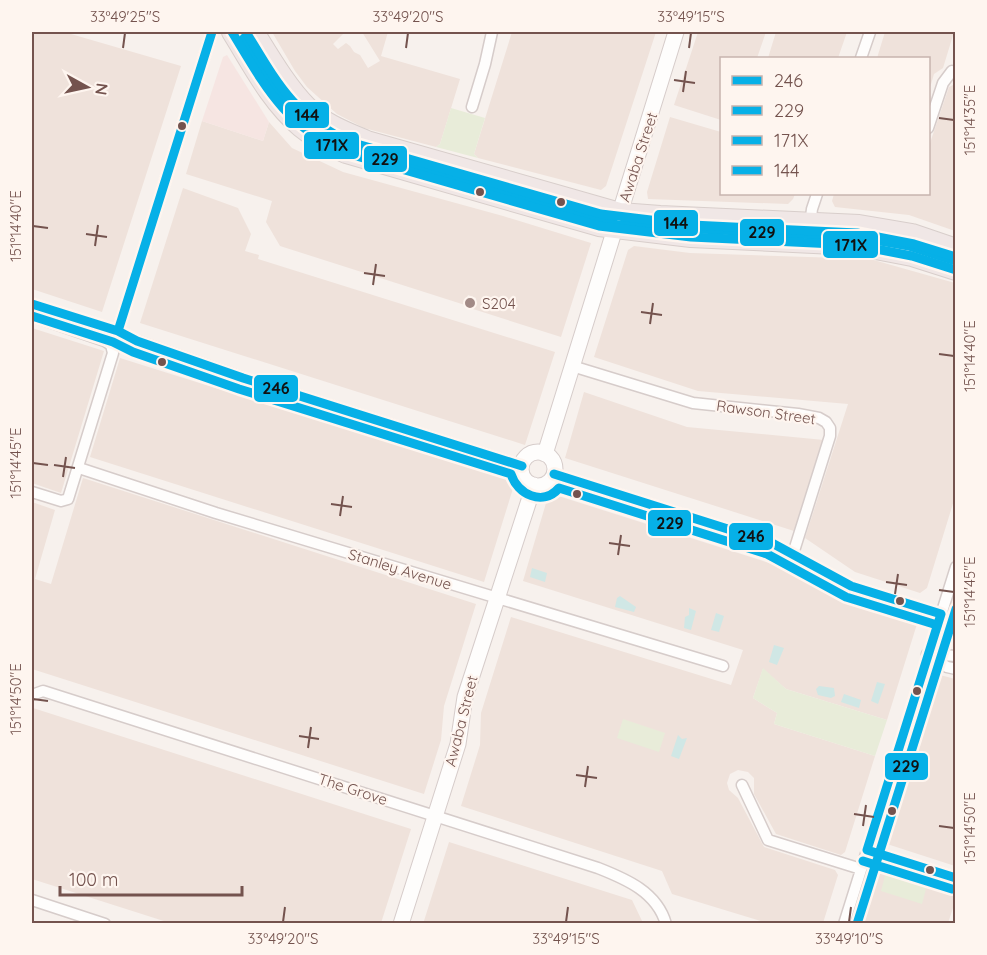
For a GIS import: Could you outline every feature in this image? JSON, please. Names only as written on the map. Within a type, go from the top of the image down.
[{"type":"highway","points":[[232,32],[270,92],[286,112],[301,127],[325,144],[355,156],[691,237],[875,248],[912,256],[956,270]]},
{"type":"highway","points":[[254,32],[306,107],[332,126],[367,141],[617,221],[660,216],[849,224],[894,230],[956,249]]},
{"type":"street","points":[[118,331],[212,32]]},
{"type":"street","points":[[472,107],[492,32]]},
{"type":"street","name":"Awaba Street","points":[[545,454],[676,32]]},
{"type":"street","points":[[861,57],[870,32]]},
{"type":"street","points":[[930,122],[943,83],[954,71]]},
{"type":"street","points":[[810,243],[810,222],[817,195]]},
{"type":"street","points":[[32,304],[118,331],[243,378],[522,466]]},
{"type":"street","points":[[32,315],[105,341],[111,345],[112,353],[70,495],[66,500],[61,501],[32,492]]},
{"type":"street","name":"Rawson Street","points":[[572,366],[693,403],[798,414],[819,418],[826,422],[830,428],[830,436],[794,554]]},
{"type":"street","points":[[540,452],[552,460],[554,474],[548,483],[534,485],[526,481],[522,466],[530,455],[540,452]]},
{"type":"street","name":"Stanley Avenue","points":[[78,468],[227,516],[723,666]]},
{"type":"street","points":[[554,474],[771,543],[851,586],[941,614]]},
{"type":"street","name":"Awaba Street","points":[[401,924],[458,744],[465,697],[534,485]]},
{"type":"street","points":[[844,924],[956,567]]},
{"type":"street","points":[[927,654],[956,656]]},
{"type":"street","points":[[927,654],[947,667],[956,669]]},
{"type":"street","name":"The Grove","points":[[32,695],[43,691],[620,876],[646,893],[662,912],[666,924]]},
{"type":"street","points":[[742,785],[768,840],[861,869]]},
{"type":"street","points":[[867,850],[956,878]]},
{"type":"street","points":[[32,900],[105,924]]},
{"type":"shaded area","points":[[32,32],[64,32],[181,66],[102,312],[32,289]]},
{"type":"shaded area","points":[[272,32],[345,32],[333,44],[338,49],[346,43],[360,55],[368,68],[380,61],[362,32],[388,32],[381,56],[460,79],[440,144],[436,147],[364,128],[337,114],[307,87]]},
{"type":"shaded area","points":[[512,32],[656,32],[606,186],[601,190],[478,158],[474,154]]},
{"type":"shaded area","points":[[698,32],[766,32],[757,57],[720,57],[720,120],[674,105]]},
{"type":"shaded area","points":[[776,32],[847,32],[838,57],[768,57]]},
{"type":"shaded area","points":[[885,32],[954,32],[943,68],[934,74],[930,88],[930,57],[877,57]]},
{"type":"shaded area","points":[[227,55],[269,122],[263,141],[202,121],[223,57]]},
{"type":"shaded area","points":[[955,84],[955,231],[909,215],[835,207],[832,201],[834,195],[930,195],[930,143],[949,87]]},
{"type":"shaded area","points":[[670,117],[720,132],[720,195],[795,195],[788,204],[648,199],[647,192]]},
{"type":"shaded area","points":[[202,121],[263,141],[269,122],[292,148],[343,172],[591,243],[561,337],[473,309],[476,298],[468,295],[465,305],[280,246],[266,222],[272,201],[186,174]]},
{"type":"shaded area","points":[[183,188],[238,208],[251,234],[245,251],[259,255],[258,259],[555,352],[525,445],[140,323]]},
{"type":"shaded area","points":[[634,246],[690,253],[870,259],[955,283],[955,497],[927,588],[920,593],[855,572],[805,538],[848,404],[698,391],[594,357],[628,250]]},
{"type":"shaded area","points":[[32,328],[104,351],[61,493],[32,483]]},
{"type":"shaded area","points":[[120,358],[515,482],[484,582],[90,457]]},
{"type":"shaded area","points":[[584,392],[687,427],[824,440],[794,531],[565,458]]},
{"type":"shaded area","points":[[83,478],[476,604],[444,706],[441,740],[424,794],[32,669],[32,502],[55,510],[35,579],[51,584]]},
{"type":"shaded area","points":[[549,493],[804,574],[838,597],[914,619],[917,624],[887,720],[786,689],[763,669],[753,698],[777,713],[774,724],[875,756],[845,852],[841,855],[776,834],[754,794],[754,778],[748,772],[738,770],[730,774],[727,783],[729,790],[738,798],[764,847],[835,870],[838,875],[823,923],[767,923],[672,894],[662,871],[461,806],[480,745],[481,713],[511,617],[731,685],[743,650],[523,581]]},
{"type":"shaded area","points":[[940,675],[955,679],[955,866],[887,844]]},
{"type":"shaded area","points":[[33,708],[411,829],[381,923],[170,923],[32,879]]},
{"type":"shaded area","points":[[449,842],[632,900],[643,923],[423,924]]},
{"type":"shaded area","points":[[881,864],[952,888],[955,893],[955,902],[948,923],[860,924]]},
{"type":"green space","points":[[451,108],[485,118],[474,154],[478,158],[436,147],[440,144]]},
{"type":"green space","points":[[763,668],[786,689],[887,720],[875,756],[774,724],[777,713],[753,698]]},
{"type":"green space","points":[[623,719],[665,733],[659,752],[617,738]]},
{"type":"green space","points":[[886,872],[927,885],[922,904],[881,891]]},
{"type":"water","points":[[532,568],[547,573],[545,582],[530,577]]},
{"type":"water","points":[[620,596],[636,607],[634,612],[615,607],[617,598]]},
{"type":"water","points":[[689,608],[696,611],[691,630],[684,628]]},
{"type":"water","points":[[716,613],[724,616],[719,632],[711,630]]},
{"type":"water","points":[[774,645],[784,648],[777,665],[769,662]]},
{"type":"water","points":[[877,682],[885,684],[878,704],[871,701]]},
{"type":"water","points":[[819,686],[834,688],[835,696],[831,698],[818,695],[816,689]]},
{"type":"water","points":[[844,694],[861,700],[859,708],[841,702]]},
{"type":"water","points":[[678,735],[682,739],[687,738],[679,759],[671,756]]},
{"type":"transit line","name":"246","points":[[118,331],[212,32]]},
{"type":"transit line","name":"171X","points":[[232,32],[278,103],[307,130],[346,153],[599,226],[691,237],[855,245],[912,256],[956,270]]},
{"type":"transit line","name":"144","points":[[246,32],[277,82],[300,109],[314,121],[350,142],[601,214],[692,225],[857,233],[914,244],[956,257]]},
{"type":"transit line","name":"229","points":[[244,38],[276,88],[299,116],[322,133],[364,153],[618,225],[858,237],[909,246],[952,260]]},
{"type":"transit line","name":"246","points":[[32,304],[118,331],[137,341],[243,378],[522,466]]},
{"type":"transit line","name":"229","points":[[32,316],[113,342],[133,352],[239,389],[511,474],[519,487],[531,496],[546,497],[559,488],[767,554],[846,597],[937,625]]},
{"type":"transit line","name":"246","points":[[554,474],[772,543],[851,586],[941,614]]},
{"type":"transit line","name":"229","points":[[857,924],[956,609]]},
{"type":"transit line","name":"246","points":[[867,850],[941,614]]},
{"type":"transit line","name":"246","points":[[867,850],[956,878]]},
{"type":"transit line","name":"229","points":[[863,861],[952,889]]},
{"type":"place","name":"S204","points":[[470,303]]}]
